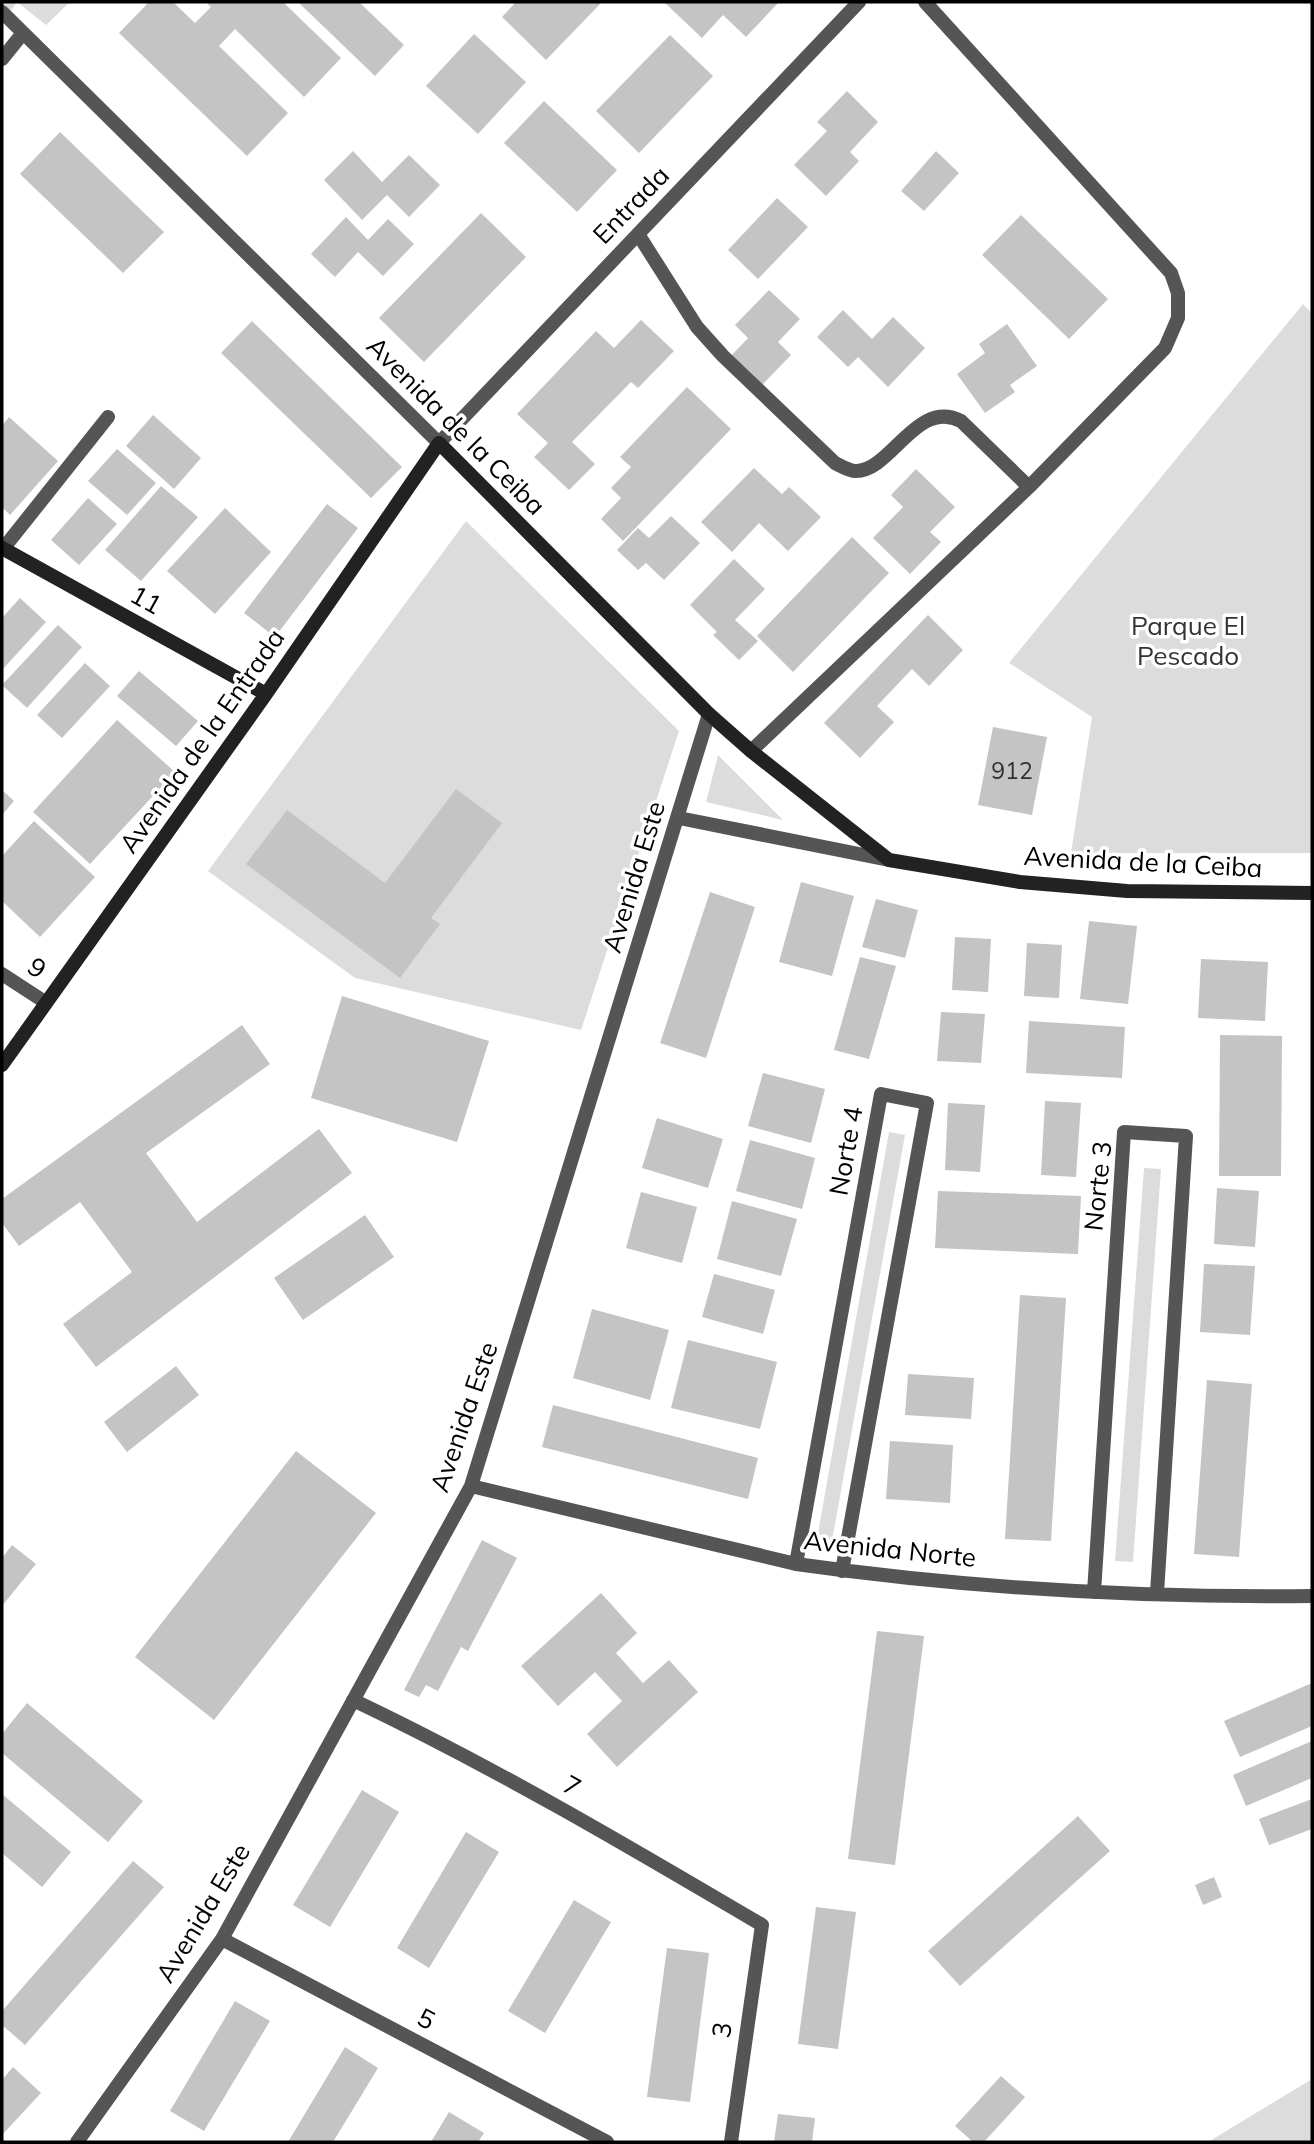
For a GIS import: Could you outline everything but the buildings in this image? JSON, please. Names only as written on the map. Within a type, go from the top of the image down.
[{"type":"street","name":"Entrada","points":[[439,443],[859,2]]},
{"type":"street","points":[[751,751],[1029,487],[1165,348],[1178,318],[1178,293],[1171,273],[925,2]]},
{"type":"street","name":"Avenida de la Ceiba","points":[[2,12],[709,714],[751,751],[889,860]]},
{"type":"street","points":[[2,59],[23,33]]},
{"type":"street","points":[[638,234],[697,327],[723,356],[835,463],[856,471],[869,467],[907,434],[931,420],[953,416],[1029,487]]},
{"type":"street","points":[[2,548],[108,418]]},
{"type":"street","name":"Avenida de la Entrada","points":[[2,1065],[266,694],[439,443]]},
{"type":"street","name":"11","points":[[2,548],[266,694]]},
{"type":"street","name":"Avenida Este","points":[[77,2142],[222,1939],[471,1486],[709,714]]},
{"type":"street","name":"Avenida de la Ceiba","points":[[679,818],[889,860],[1020,882],[1127,891],[1312,893]]},
{"type":"street","name":"9","points":[[2,974],[45,1002]]},
{"type":"street","name":"Norte 4","points":[[796,1564],[881,1094],[927,1102],[842,1571]]},
{"type":"street","name":"Norte 3","points":[[1094,1592],[1124,1132],[1186,1136],[1157,1593]]},
{"type":"street","name":"Avenida Norte","points":[[471,1486],[796,1564],[842,1571],[1094,1592],[1312,1596]]},
{"type":"street","name":"7","points":[[353,1700],[422,1732],[563,1809],[762,1925]]},
{"type":"street","name":"3","points":[[731,2142],[762,1925]]},
{"type":"street","name":"5","points":[[222,1939],[607,2142]]},
{"type":"green space","points":[[2,2],[17,2],[2,22]]},
{"type":"green space","points":[[17,2],[70,2],[46,25]]},
{"type":"green space","name":"Parque El Pescado","points":[[1303,304],[1312,313],[1312,853],[1071,853],[1092,717],[1009,663]]},
{"type":"green space","points":[[466,521],[679,731],[581,1030],[355,978],[208,871]]},
{"type":"green space","points":[[718,755],[783,820],[706,802]]},
{"type":"green space","points":[[889,1132],[905,1135],[830,1552],[815,1550]]},
{"type":"green space","points":[[1144,1168],[1161,1169],[1133,1562],[1115,1561]]},
{"type":"green space","points":[[1312,2079],[1312,2142],[1208,2142]]}]
